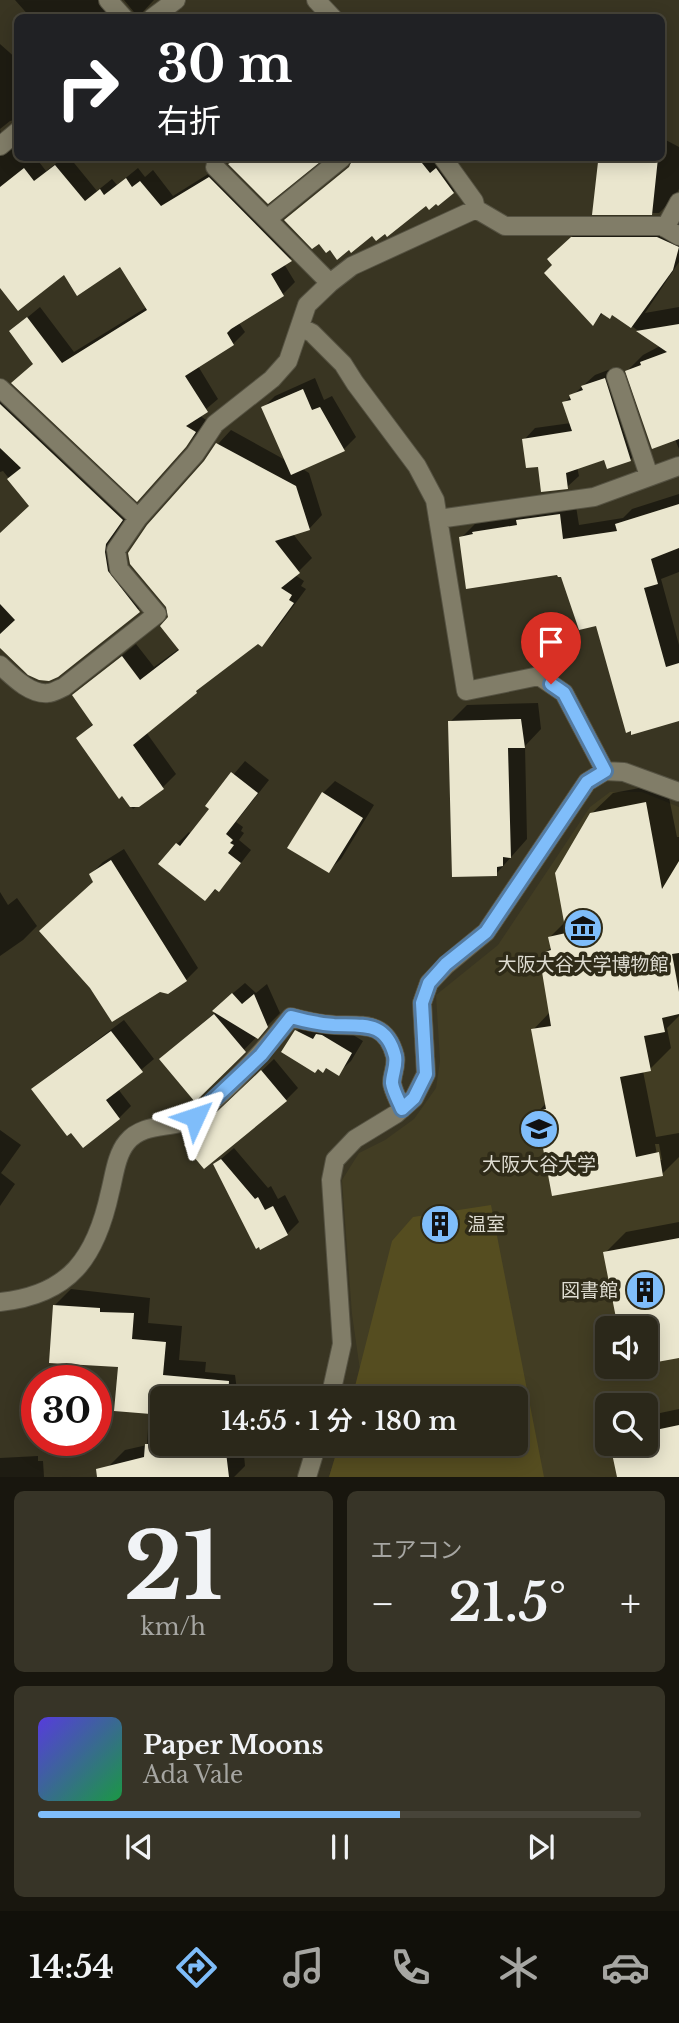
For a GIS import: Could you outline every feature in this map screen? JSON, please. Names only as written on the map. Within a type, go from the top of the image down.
[{"type":"street","points":[[108,0],[120,14]]},
{"type":"street","points":[[157,14],[176,0]]},
{"type":"street","points":[[316,0],[329,14]]},
{"type":"street","points":[[0,146],[14,134]]},
{"type":"street","points":[[267,219],[338,161]]},
{"type":"street","points":[[445,161],[474,201],[476,209],[505,226],[662,226],[672,232],[679,202]]},
{"type":"street","points":[[215,167],[330,283]]},
{"type":"street","points":[[0,665],[26,686],[48,693],[64,687],[157,614],[118,569],[116,550],[138,519],[195,454],[215,424],[272,379],[288,361],[307,305],[330,283],[352,266],[476,209]]},
{"type":"street","points":[[300,327],[313,333],[343,364],[416,466],[435,500],[466,691],[539,676],[564,693],[605,771]]},
{"type":"street","points":[[616,377],[649,476]]},
{"type":"street","points":[[0,388],[138,519]]},
{"type":"street","points":[[438,519],[594,497],[679,466]]},
{"type":"street","points":[[333,1386],[342,1343],[331,1180],[335,1160],[355,1139],[402,1109],[414,1098],[426,1074],[422,1003],[429,983],[446,964],[486,932],[587,782],[605,771],[624,772],[679,792]]},
{"type":"street","points":[[0,1302],[24,1300],[50,1290],[74,1273],[101,1230],[116,1167],[126,1143],[142,1130],[180,1124],[195,1117],[261,1055],[291,1017],[333,1025],[361,1024],[377,1029],[390,1040],[396,1061],[392,1085],[402,1109]]},
{"type":"street","points":[[307,1477],[313,1456]]},
{"type":"shaded area","name":"大阪大谷大学","points":[[610,792],[642,792],[679,807],[679,1477],[329,1477],[335,1456],[528,1456],[528,1386],[355,1386],[360,1370],[352,1314],[342,1180],[359,1153],[385,1140],[414,1119],[436,1088],[440,1061],[436,995],[498,945],[590,807]]},
{"type":"shaded area","points":[[491,1205],[526,1386],[355,1386],[392,1241],[413,1217]]},
{"type":"shaded area","points":[[528,1395],[544,1477],[329,1477],[335,1456],[528,1456]]},
{"type":"building","points":[[234,161],[321,161],[268,204],[228,164]]},
{"type":"building","points":[[352,161],[420,161],[430,173],[436,168],[454,193],[438,206],[436,204],[429,210],[426,206],[387,237],[385,234],[376,241],[372,236],[351,253],[349,250],[337,260],[330,250],[326,253],[319,244],[312,249],[284,220],[349,167]]},
{"type":"building","points":[[658,161],[652,215],[592,215],[598,162]]},
{"type":"building","points":[[55,165],[85,201],[100,189],[104,195],[126,178],[132,187],[140,181],[161,206],[209,177],[292,261],[271,274],[284,296],[231,329],[227,333],[234,345],[185,376],[208,412],[186,426],[196,432],[137,502],[11,383],[33,364],[9,331],[27,317],[62,363],[147,310],[120,267],[77,296],[64,275],[18,311],[0,288],[0,187],[24,168],[34,181]]},
{"type":"building","points":[[571,237],[657,237],[679,247],[673,270],[631,328],[612,315],[610,319],[601,313],[593,326],[544,273],[552,265],[547,259]]},
{"type":"building","points":[[679,324],[679,439],[652,449],[625,371],[667,352],[636,331]]},
{"type":"building","points":[[605,378],[631,461],[607,469],[604,460],[566,473],[568,489],[541,492],[538,467],[526,468],[522,439],[572,431],[562,402],[571,400],[569,395],[583,390],[581,386]]},
{"type":"building","points":[[303,389],[312,410],[320,407],[345,451],[291,475],[261,407]]},
{"type":"building","points":[[0,404],[123,520],[106,544],[108,571],[140,612],[58,677],[49,681],[28,675],[0,648],[0,634],[15,620],[0,604],[0,533],[29,506],[7,479],[21,468],[0,448]]},
{"type":"building","points":[[216,443],[296,486],[310,530],[275,541],[300,573],[281,588],[292,595],[289,600],[294,603],[262,647],[258,644],[196,691],[197,693],[133,745],[164,789],[139,807],[130,807],[122,796],[119,799],[76,738],[93,725],[72,695],[122,656],[140,680],[179,650],[160,626],[168,617],[166,607],[130,564],[128,553],[147,525],[204,461]]},
{"type":"building","points":[[679,504],[679,548],[651,559],[658,584],[644,588],[666,667],[679,663],[679,721],[631,735],[631,731],[626,733],[596,626],[579,630],[561,577],[557,575],[466,589],[459,537],[473,534],[472,532],[517,525],[516,520],[560,514],[563,539],[617,531],[615,524]]},
{"type":"building","points":[[521,719],[525,748],[508,748],[511,858],[503,857],[503,866],[497,867],[497,876],[452,877],[448,721]]},
{"type":"building","points":[[231,772],[258,793],[226,834],[233,840],[230,843],[234,845],[228,853],[241,863],[219,892],[215,889],[205,901],[158,864],[176,843],[180,846],[209,809],[205,806]]},
{"type":"building","points":[[322,792],[363,818],[329,873],[287,848]]},
{"type":"building","points":[[646,802],[662,889],[679,861],[679,953],[672,954],[679,992],[679,1014],[662,1018],[665,1032],[644,1036],[651,1071],[620,1077],[636,1157],[659,1152],[663,1176],[552,1196],[536,1111],[546,1109],[531,1029],[551,1026],[542,972],[548,971],[545,952],[551,950],[548,937],[566,933],[555,873],[590,813]]},
{"type":"building","points":[[111,860],[187,981],[168,994],[160,992],[112,1022],[90,988],[39,931],[93,882],[89,874]]},
{"type":"building","points":[[232,993],[242,1004],[254,994],[268,1027],[258,1039],[212,1011]]},
{"type":"building","points":[[214,1014],[246,1052],[195,1102],[159,1059]]},
{"type":"building","points":[[295,1030],[313,1039],[316,1034],[322,1035],[352,1053],[339,1076],[326,1068],[323,1073],[318,1069],[315,1073],[281,1052]]},
{"type":"building","points":[[111,1031],[143,1072],[106,1100],[120,1119],[83,1148],[71,1133],[67,1136],[31,1089]]},
{"type":"building","points":[[261,1070],[287,1101],[204,1169],[184,1145]]},
{"type":"building","points":[[221,1159],[255,1199],[258,1197],[265,1210],[273,1206],[288,1235],[260,1250],[259,1247],[256,1249],[213,1164]]},
{"type":"building","name":"図書館","points":[[679,1238],[679,1358],[658,1362],[658,1316],[616,1316],[603,1252]]},
{"type":"building","points":[[53,1305],[100,1308],[100,1312],[134,1313],[132,1339],[166,1342],[163,1375],[229,1381],[229,1386],[150,1386],[150,1414],[114,1411],[118,1367],[49,1363]]},
{"type":"building","points":[[679,1425],[679,1477],[617,1477],[613,1456],[658,1456],[658,1429]]},
{"type":"building","points":[[145,1444],[150,1444],[150,1456],[226,1456],[229,1477],[97,1477],[96,1469],[144,1457]]},
{"type":"place","name":"大阪大谷大学博物館","points":[[583,928]]},
{"type":"place","name":"大阪大谷大学","points":[[539,1129]]},
{"type":"place","name":"温室","points":[[440,1224]]},
{"type":"place","name":"図書館","points":[[645,1290]]},
{"type":"route","points":[[195,1117],[261,1055],[291,1017],[333,1025],[361,1024],[377,1029],[390,1040],[396,1061],[392,1085],[402,1109],[414,1098],[426,1074],[422,1003],[429,983],[446,964],[486,932],[587,782],[605,771],[564,693],[551,684]]}]
